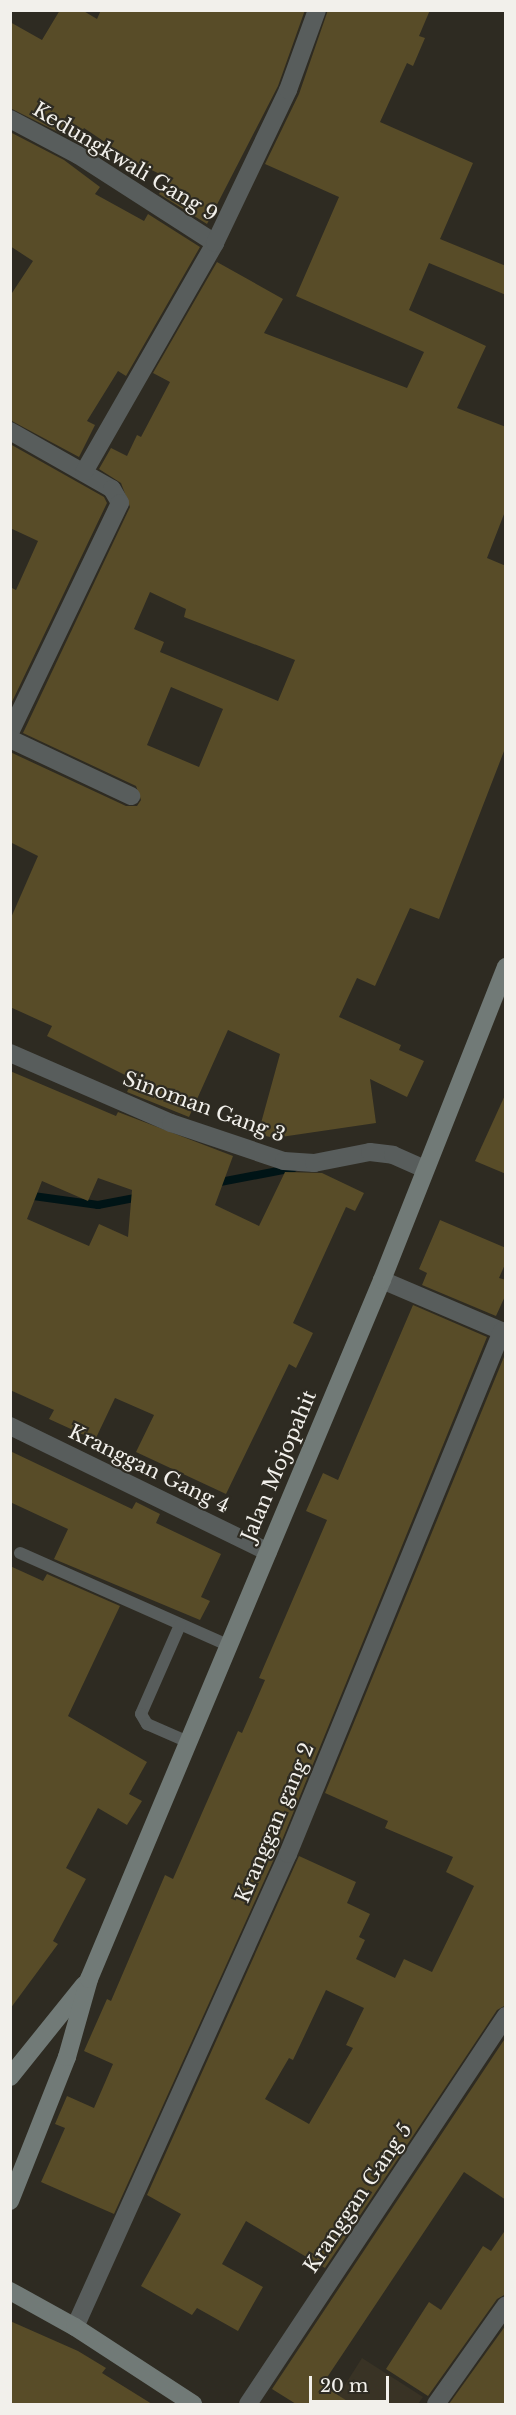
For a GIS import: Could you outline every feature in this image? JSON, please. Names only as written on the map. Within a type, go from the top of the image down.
[{"type":"main road","name":"Jalan Mojopahit","points":[[10,2201],[67,2057],[89,1979],[382,1280],[424,1169],[506,967]]},
{"type":"main road","name":"Jalan Mojopahit","points":[[14,2067],[89,1979]]},
{"type":"main road","points":[[10,2291],[75,2326],[193,2404]]},
{"type":"street","points":[[84,472],[215,243],[288,90],[317,10]]},
{"type":"street","name":"Kedungkwali Gang 9","points":[[10,119],[78,155],[215,243]]},
{"type":"street","points":[[10,431],[84,472],[118,495],[118,510],[10,733]]},
{"type":"street","points":[[10,739],[131,796]]},
{"type":"street","name":"Sinoman Gang 3","points":[[10,1053],[171,1123],[284,1161],[314,1163],[370,1152],[393,1155],[424,1169]]},
{"type":"street","points":[[382,1280],[504,1332]]},
{"type":"street","name":"Kranggan gang 2","points":[[75,2326],[288,1854],[504,1332]]},
{"type":"street","name":"Kranggan Gang 4","points":[[10,1426],[268,1552]]},
{"type":"street","name":"Kranggan Gang 5","points":[[248,2404],[506,2016]]},
{"type":"street","points":[[436,2404],[506,2305]]},
{"type":"lane","points":[[20,1553],[228,1645]]},
{"type":"lane","points":[[180,1625],[141,1714],[147,1724],[188,1742]]},
{"type":"shaded area","points":[[362,2358],[423,2397],[418,2404],[352,2404],[338,2396]]},
{"type":"building","points":[[60,10],[82,10],[97,19],[101,10],[305,10],[278,86],[207,224],[159,194],[168,178],[133,161],[84,128],[76,141],[10,108],[10,22],[42,40]]},
{"type":"building","points":[[328,10],[430,10],[419,36],[425,38],[413,66],[407,63],[380,122],[473,163],[440,239],[506,266],[506,295],[429,263],[409,310],[486,346],[457,408],[506,427],[506,509],[487,558],[506,566],[506,746],[439,919],[410,908],[375,986],[357,978],[339,1017],[401,1045],[399,1050],[424,1061],[407,1097],[370,1079],[376,1123],[274,1138],[258,1134],[280,1054],[228,1030],[189,1117],[127,1092],[133,1079],[47,1036],[52,1026],[10,1007],[10,920],[38,856],[10,842],[10,752],[126,806],[137,806],[141,800],[136,786],[23,733],[130,507],[121,483],[99,469],[111,448],[127,456],[137,435],[141,437],[170,382],[153,373],[217,262],[283,299],[264,333],[407,388],[424,352],[296,296],[339,197],[265,164],[299,94]],"holes":[[[150,592],[186,609],[184,617],[295,660],[278,701],[160,652],[164,642],[134,629]],[[171,687],[223,709],[199,767],[147,745]]]},
{"type":"building","points":[[10,132],[64,160],[100,187],[95,194],[144,221],[148,214],[200,247],[126,376],[118,371],[87,421],[95,425],[79,457],[10,420],[10,296],[33,261],[10,246]]},
{"type":"building","points":[[10,444],[104,497],[107,503],[10,706],[10,587],[16,590],[38,541],[10,528]]},
{"type":"building","points":[[10,1071],[116,1116],[118,1112],[233,1156],[215,1205],[259,1226],[285,1172],[322,1173],[364,1193],[355,1211],[346,1207],[293,1323],[313,1333],[296,1368],[289,1364],[226,1494],[136,1452],[154,1415],[115,1398],[95,1440],[49,1419],[54,1410],[10,1390]],"holes":[[[98,1178],[132,1190],[128,1237],[99,1224],[89,1246],[27,1219],[42,1181],[88,1201]]]},
{"type":"building","points":[[506,1093],[506,1174],[475,1161]]},
{"type":"building","points":[[440,1220],[506,1248],[506,1262],[499,1278],[506,1280],[506,1294],[496,1316],[422,1285],[427,1273],[419,1269]]},
{"type":"building","points":[[413,1305],[487,1337],[278,1850],[114,2214],[41,2182],[65,2128],[55,2124],[67,2096],[94,2108],[113,2064],[84,2051],[107,1999],[111,2001],[165,1875],[173,1879],[238,1731],[242,1733],[265,1680],[259,1678],[327,1520],[306,1511],[323,1473],[338,1480]]},
{"type":"building","points":[[506,1352],[506,2005],[497,2010],[325,2268],[246,2221],[222,2264],[263,2287],[238,2331],[197,2308],[192,2315],[141,2286],[181,2214],[147,2195],[299,1856],[356,1882],[347,1903],[370,1914],[359,1937],[365,1940],[356,1959],[395,1978],[404,1959],[432,1972],[474,1886],[446,1872],[453,1857],[385,1828],[388,1821],[325,1793]],"holes":[[[326,1990],[364,2008],[346,2045],[353,2048],[309,2124],[265,2099],[289,2058],[293,2060]]]},
{"type":"building","points":[[10,1451],[132,1509],[136,1502],[160,1514],[156,1523],[221,1554],[201,1597],[210,1601],[200,1620],[54,1559],[68,1529],[10,1502]]},
{"type":"building","points":[[10,1566],[43,1581],[47,1574],[120,1606],[68,1716],[147,1762],[129,1794],[142,1801],[127,1825],[98,1808],[66,1868],[86,1879],[53,1941],[58,1944],[10,2009]]},
{"type":"building","points":[[506,2037],[506,2200],[464,2172],[322,2385],[352,2404],[296,2404],[272,2389]]},
{"type":"building","points":[[506,2229],[506,2294],[497,2299],[428,2396],[386,2369],[429,2302],[441,2310],[483,2246],[491,2251]]},
{"type":"building","points":[[10,2321],[78,2351],[106,2368],[102,2373],[152,2404],[10,2404]]},
{"type":"building","points":[[506,2325],[506,2404],[449,2404]]},
{"type":"waterway","points":[[215,1183],[294,1168]]},
{"type":"waterway","points":[[26,1195],[98,1205],[140,1197]]}]
